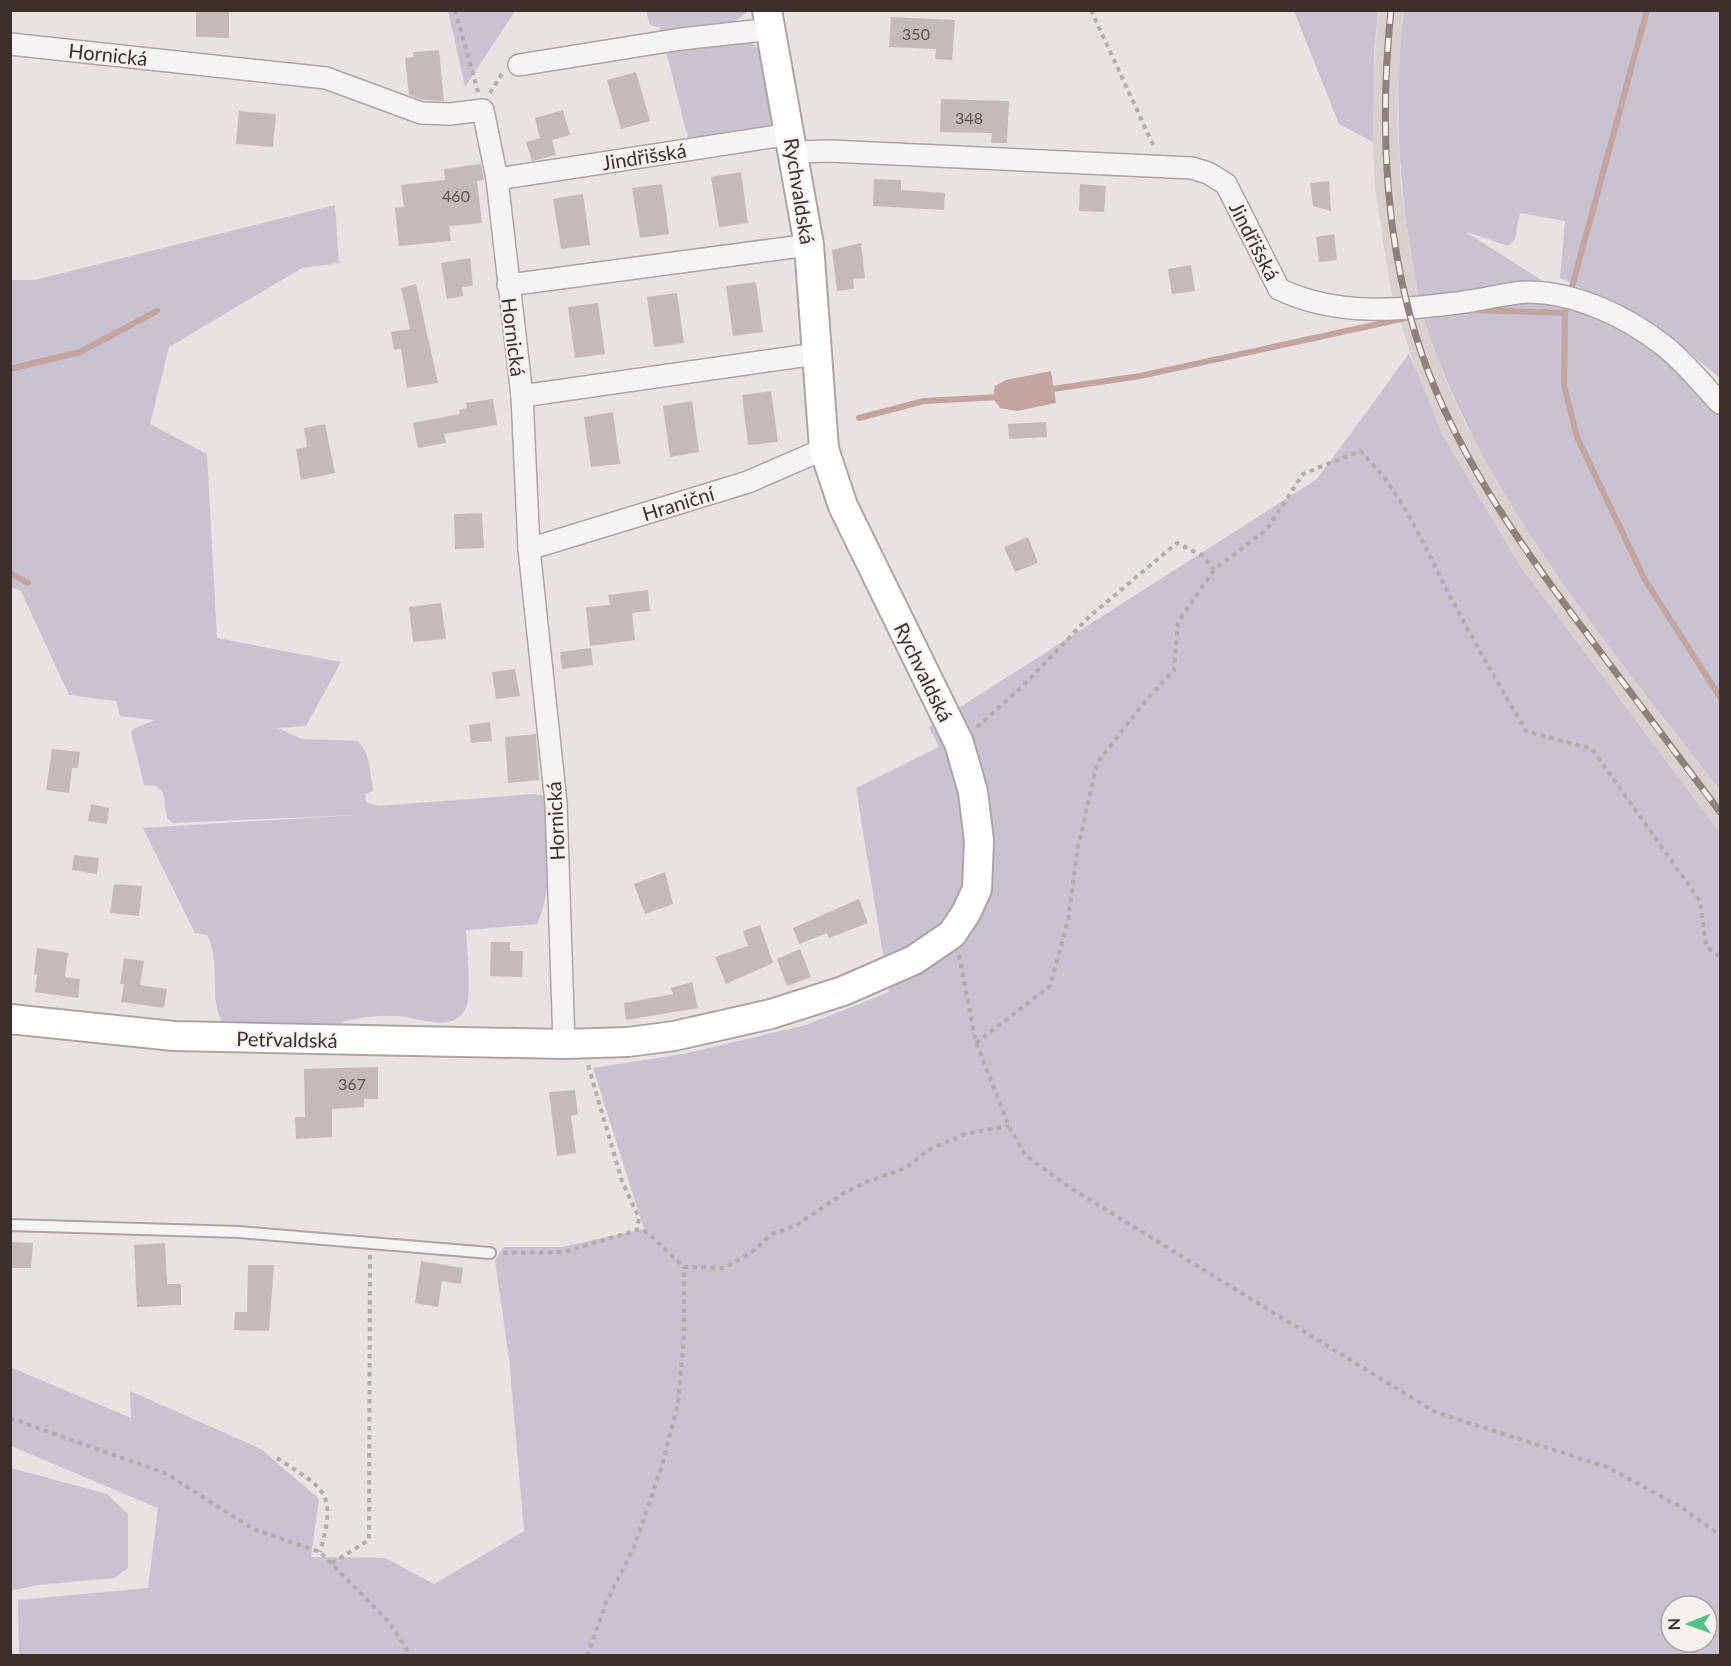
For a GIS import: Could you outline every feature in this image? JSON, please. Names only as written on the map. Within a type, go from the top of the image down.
[{"type":"street","points":[[519,64],[681,39],[769,20]]},
{"type":"street","name":"Rychvaldská","points":[[564,1044],[628,1042],[674,1036],[771,1014],[843,991],[914,960],[952,934],[966,913],[976,889],[980,841],[973,792],[959,743],[843,506],[824,449],[809,245],[793,143],[769,20]]},
{"type":"street","name":"Hornická","points":[[10,44],[326,78],[421,113],[450,114],[483,110],[497,179],[522,396],[529,549],[556,802],[564,1044]]},
{"type":"street","name":"Jindřišská","points":[[497,179],[793,143],[830,151],[1192,168],[1208,173],[1226,184],[1279,289],[1296,297],[1323,304],[1376,310],[1446,304],[1529,292],[1562,297],[1605,309],[1663,345],[1720,403]]},
{"type":"street","points":[[508,285],[809,245]]},
{"type":"street","points":[[522,396],[816,354]]},
{"type":"street","name":"Hraniční","points":[[529,549],[748,482],[824,449]]},
{"type":"street","name":"Petřvaldská","points":[[10,1019],[174,1036],[564,1044]]},
{"type":"lane","points":[[10,1225],[239,1232],[370,1245],[490,1253]]},
{"type":"path","points":[[454,10],[483,110]]},
{"type":"path","points":[[1091,10],[1152,144],[1165,166]]},
{"type":"path","points":[[483,110],[495,81],[506,69],[519,64]]},
{"type":"path","points":[[976,1043],[1050,986],[1068,920],[1077,852],[1097,763],[1142,705],[1174,670],[1178,622],[1214,570],[1267,529],[1304,474],[1360,451],[1381,470],[1403,506],[1467,629],[1526,731],[1592,749],[1700,901],[1706,946],[1720,957]]},
{"type":"path","points":[[959,743],[1022,687],[1090,616],[1177,543],[1203,556],[1214,570]]},
{"type":"path","points":[[952,934],[962,962],[976,1043],[1009,1125],[1025,1155],[1069,1187],[1435,1412],[1607,1467],[1679,1506],[1720,1535]]},
{"type":"path","points":[[490,1253],[564,1252],[637,1230],[639,1218],[622,1181],[593,1081]]},
{"type":"path","points":[[644,1230],[684,1267],[724,1268],[752,1252],[772,1234],[795,1226],[844,1193],[871,1180],[906,1168],[928,1150],[965,1134],[1009,1125]]},
{"type":"path","points":[[332,1563],[369,1540],[370,1245]]},
{"type":"path","points":[[587,1656],[606,1602],[634,1547],[662,1466],[678,1403],[684,1336],[684,1267]]},
{"type":"path","points":[[10,1418],[167,1474],[253,1529],[320,1552],[389,1622],[411,1656]]},
{"type":"path","points":[[277,1458],[318,1485],[328,1506],[329,1520],[320,1552]]},
{"type":"shaded area","points":[[448,11],[515,11],[465,87]]},
{"type":"shaded area","points":[[646,11],[749,11],[731,24],[663,34],[659,27],[650,25]]},
{"type":"shaded area","points":[[1294,11],[1378,11],[1374,52],[1373,142],[1339,124]]},
{"type":"shaded area","points":[[1378,11],[1404,11],[1397,116],[1401,185],[1417,287],[1428,332],[1445,378],[1466,425],[1674,730],[1720,790],[1720,833],[1520,566],[1443,436],[1421,388],[1391,292],[1375,188],[1371,116]]},
{"type":"shaded area","points":[[1404,11],[1720,11],[1720,378],[1655,324],[1560,278],[1565,221],[1520,213],[1515,239],[1508,246],[1464,231],[1711,387],[1720,386],[1720,790],[1637,684],[1556,572],[1518,515],[1483,456],[1453,396],[1423,313],[1406,220],[1399,130],[1399,71]]},
{"type":"shaded area","points":[[750,40],[760,51],[774,124],[772,127],[689,142],[665,47]]},
{"type":"shaded area","points":[[335,205],[339,263],[302,268],[169,347],[150,424],[207,454],[217,638],[341,662],[306,726],[278,728],[302,739],[357,741],[362,745],[367,757],[373,791],[365,794],[366,802],[378,806],[535,794],[545,796],[549,845],[546,893],[537,924],[466,930],[469,990],[467,1004],[462,1014],[455,1020],[436,1022],[397,1016],[371,1016],[345,1021],[330,1028],[224,1025],[216,1004],[214,957],[207,935],[195,933],[143,828],[355,815],[173,823],[167,818],[163,792],[156,786],[144,785],[131,732],[155,720],[120,716],[116,701],[69,695],[21,591],[11,587],[10,280],[35,280]]},
{"type":"shaded area","points":[[1409,354],[1443,436],[1520,566],[1720,833],[1720,1655],[19,1655],[18,1600],[148,1588],[158,1508],[11,1446],[10,1367],[131,1418],[130,1391],[261,1449],[319,1499],[311,1557],[385,1558],[434,1584],[524,1531],[509,1358],[495,1260],[504,1247],[562,1247],[644,1229],[593,1068],[683,1054],[806,1025],[889,992],[856,788],[939,747],[929,727],[1317,479]]},
{"type":"shaded area","points":[[1051,371],[1056,403],[1017,411],[1000,408],[993,398],[995,386],[1006,380]]},
{"type":"shaded area","points":[[11,1468],[107,1494],[128,1514],[128,1568],[114,1578],[37,1585],[11,1591]]},
{"type":"building","points":[[196,10],[229,10],[229,38],[196,37]]},
{"type":"building","points":[[891,17],[955,20],[952,60],[935,59],[936,49],[889,47]]},
{"type":"building","points":[[439,50],[444,101],[423,100],[409,95],[405,58],[414,57],[413,52]]},
{"type":"building","points":[[636,72],[650,121],[621,129],[607,80]]},
{"type":"building","points":[[941,99],[1009,101],[1007,143],[991,143],[992,133],[940,132]]},
{"type":"building","points":[[563,110],[570,135],[552,140],[556,155],[532,161],[526,142],[540,138],[535,118]]},
{"type":"building","points":[[239,111],[276,114],[273,147],[236,144]]},
{"type":"building","points":[[481,164],[484,180],[477,181],[482,223],[449,226],[451,241],[399,246],[395,208],[404,207],[401,185],[445,180],[444,169]]},
{"type":"building","points":[[741,172],[748,223],[719,227],[711,177]]},
{"type":"building","points":[[874,179],[901,180],[901,190],[945,193],[944,210],[873,206]]},
{"type":"building","points":[[1329,181],[1331,211],[1313,206],[1310,183]]},
{"type":"building","points":[[662,184],[669,234],[640,238],[632,188]]},
{"type":"building","points":[[1080,184],[1106,186],[1104,212],[1079,211]]},
{"type":"building","points":[[583,194],[590,245],[561,249],[553,199]]},
{"type":"building","points":[[1334,234],[1337,260],[1319,262],[1316,237]]},
{"type":"building","points":[[861,243],[865,278],[853,279],[854,289],[837,291],[832,250]]},
{"type":"building","points":[[470,258],[473,286],[462,287],[463,296],[447,299],[441,263]]},
{"type":"building","points":[[1191,265],[1195,291],[1172,294],[1168,269]]},
{"type":"building","points":[[756,282],[763,332],[733,336],[726,286]]},
{"type":"building","points":[[416,284],[438,383],[407,388],[401,349],[394,350],[391,332],[410,329],[401,288]]},
{"type":"building","points":[[677,293],[684,343],[654,347],[647,297]]},
{"type":"building","points":[[598,303],[605,354],[575,358],[568,307]]},
{"type":"building","points":[[771,391],[778,442],[748,445],[742,395]]},
{"type":"building","points":[[493,399],[497,425],[444,434],[446,443],[418,448],[413,423],[460,414],[459,410],[467,408],[466,403]]},
{"type":"building","points":[[692,401],[699,452],[670,457],[663,406]]},
{"type":"building","points":[[613,412],[620,464],[591,467],[584,417]]},
{"type":"building","points":[[1046,422],[1047,437],[1009,439],[1008,424]]},
{"type":"building","points":[[325,424],[335,473],[301,480],[296,449],[307,447],[304,428]]},
{"type":"building","points":[[482,513],[484,548],[455,549],[454,514]]},
{"type":"building","points":[[1028,537],[1038,563],[1015,572],[1004,547]]},
{"type":"building","points":[[648,590],[650,611],[632,613],[635,640],[590,646],[586,607],[610,605],[608,595]]},
{"type":"building","points":[[441,603],[446,639],[413,642],[409,607]]},
{"type":"building","points":[[591,648],[593,665],[562,669],[560,652]]},
{"type":"building","points":[[515,669],[520,696],[496,699],[492,672]]},
{"type":"building","points":[[490,722],[492,741],[471,743],[469,725]]},
{"type":"building","points":[[536,734],[539,780],[508,783],[505,737]]},
{"type":"building","points":[[52,749],[80,752],[78,768],[72,768],[69,793],[46,790]]},
{"type":"building","points":[[91,804],[109,808],[107,824],[88,821]]},
{"type":"building","points":[[74,855],[99,858],[97,874],[72,870]]},
{"type":"building","points":[[665,872],[673,904],[645,914],[634,884]]},
{"type":"building","points":[[114,884],[142,886],[139,916],[110,913]]},
{"type":"building","points":[[859,899],[868,923],[829,938],[827,933],[799,944],[793,928]]},
{"type":"building","points":[[760,925],[773,963],[726,984],[715,957],[748,946],[743,931]]},
{"type":"building","points":[[491,942],[510,942],[510,951],[523,951],[522,977],[490,976]]},
{"type":"building","points":[[37,948],[68,953],[65,977],[80,979],[78,998],[35,992],[37,975],[34,974]]},
{"type":"building","points":[[800,949],[811,977],[787,986],[777,959]]},
{"type":"building","points":[[124,958],[144,961],[140,985],[167,989],[164,1008],[121,1002],[124,984],[120,984]]},
{"type":"building","points":[[692,982],[698,1008],[626,1020],[624,1003],[673,994],[671,988]]},
{"type":"building","points":[[378,1067],[378,1099],[364,1099],[364,1107],[332,1109],[332,1137],[296,1139],[295,1117],[305,1117],[304,1069]]},
{"type":"building","points":[[575,1090],[578,1114],[571,1116],[576,1153],[557,1156],[549,1092]]},
{"type":"building","points":[[10,1242],[33,1243],[31,1268],[10,1268]]},
{"type":"building","points":[[165,1243],[167,1284],[181,1284],[181,1305],[137,1307],[134,1245]]},
{"type":"building","points":[[421,1261],[463,1268],[461,1284],[442,1281],[438,1307],[415,1303]]},
{"type":"building","points":[[248,1265],[274,1265],[269,1331],[234,1330],[235,1312],[247,1312]]},
{"type":"waterway","points":[[1473,310],[1565,313],[1647,10]]},
{"type":"waterway","points":[[10,369],[80,352],[157,311]]},
{"type":"waterway","points":[[1565,313],[1564,386],[1577,437],[1645,580],[1720,697]]},
{"type":"waterway","points":[[1046,390],[1140,376],[1406,318]]},
{"type":"waterway","points":[[859,418],[924,401],[1000,397]]},
{"type":"waterway","points":[[10,573],[28,583]]},
{"type":"railway","points":[[1391,10],[1386,91],[1387,173],[1391,214],[1405,294],[1429,375],[1467,455],[1513,530],[1564,603],[1720,812]]}]
